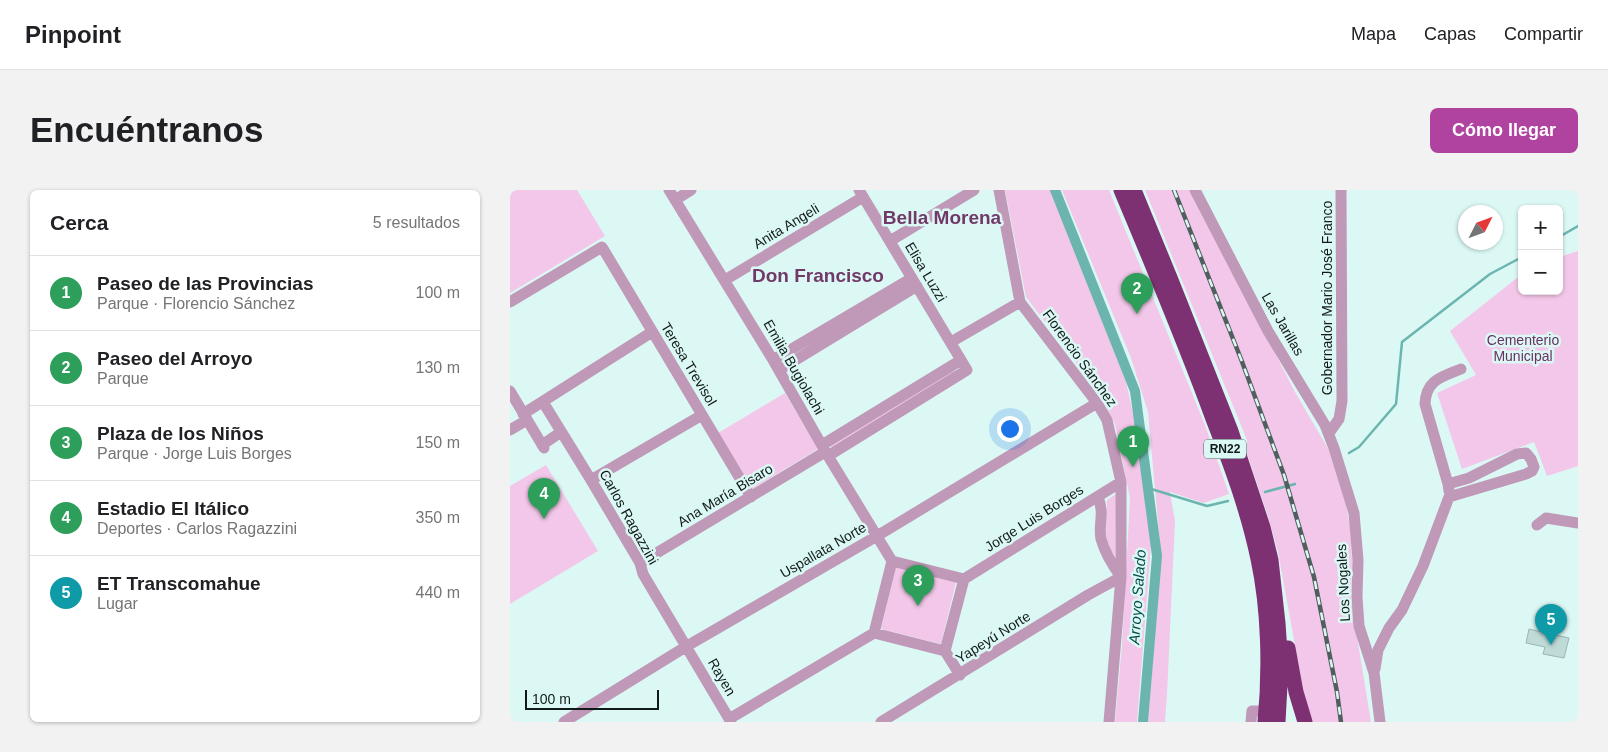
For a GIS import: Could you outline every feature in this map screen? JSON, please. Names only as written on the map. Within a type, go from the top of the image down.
[{"type":"highway","name":"RN22","points":[[1121,190],[1204,395],[1237,482],[1252,532],[1263,587],[1267,649],[1266,717]]},
{"type":"highway","name":"RN22","points":[[1134,190],[1172,280],[1231,431],[1263,527],[1271,560],[1278,623],[1281,667],[1278,722]]},
{"type":"highway","points":[[1271,560],[1294,681],[1305,722]]},
{"type":"street","points":[[672,195],[691,190]]},
{"type":"street","points":[[890,241],[974,190]]},
{"type":"street","name":"Florencio Sánchez","points":[[999,190],[1020,302],[1107,420],[1121,482],[1121,577],[1109,722]]},
{"type":"street","name":"Las Jarillas","points":[[1195,190],[1264,322],[1325,425],[1342,472]]},
{"type":"street","name":"Gobernador Mario José Franco","points":[[1329,433],[1338,419],[1342,401],[1342,190]]},
{"type":"street","name":"Elisa Luzzi","points":[[861,193],[967,370]]},
{"type":"street","name":"Anita Angeli","points":[[725,280],[861,193]]},
{"type":"street","name":"Emilia Bugiolachi","points":[[672,195],[725,280],[892,561]]},
{"type":"street","name":"Teresa Trevisol","points":[[510,302],[602,247],[751,497]]},
{"type":"street","points":[[776,365],[914,282]]},
{"type":"street","points":[[951,342],[1020,302]]},
{"type":"street","points":[[510,430],[543,402],[652,332]]},
{"type":"street","name":"Ana María Bisaro","points":[[640,563],[825,451],[961,360]]},
{"type":"street","points":[[1374,674],[1378,650],[1389,628],[1402,610],[1423,566],[1449,498],[1448,484],[1425,404],[1425,395],[1431,384],[1441,377],[1461,369]]},
{"type":"street","name":"Ana María Bisaro","points":[[825,451],[967,370]]},
{"type":"street","points":[[510,391],[543,446],[561,432]]},
{"type":"street","name":"Carlos Ragazzini","points":[[543,402],[592,480],[640,563],[643,574],[687,646]]},
{"type":"street","name":"Uspallata Norte","points":[[564,722],[687,646],[877,536],[1096,403]]},
{"type":"street","points":[[592,480],[702,414]]},
{"type":"street","points":[[1448,484],[1469,478],[1517,454],[1526,453],[1534,467],[1532,471],[1526,474],[1449,498]]},
{"type":"street","name":"Los Nogales","points":[[1342,472],[1354,513],[1358,560],[1357,597],[1359,626],[1374,674],[1380,722]]},
{"type":"street","name":"Jorge Luis Borges","points":[[964,579],[1121,482]]},
{"type":"street","points":[[1098,496],[1102,507],[1101,538],[1110,561],[1121,577]]},
{"type":"street","points":[[1537,525],[1546,518],[1578,523]]},
{"type":"street","points":[[730,720],[874,633],[892,561],[964,579],[945,651]]},
{"type":"street","name":"Yapeyú Norte","points":[[881,722],[1088,595],[1121,577]]},
{"type":"street","points":[[874,633],[945,651],[960,675]]},
{"type":"street","name":"Rayen","points":[[687,646],[730,720]]},
{"type":"street","points":[[1252,722],[1252,711],[1266,717]]},
{"type":"green space","points":[[510,190],[577,190],[605,236],[510,293]]},
{"type":"green space","points":[[1005,190],[1051,190],[1126,382],[1139,440],[1151,545],[1137,722],[1115,722],[1122,645],[1130,498],[1115,424],[1101,396],[1026,297]]},
{"type":"green space","points":[[1062,190],[1109,190],[1205,425],[1229,494],[1204,503],[1170,492],[1175,521],[1165,722],[1148,722],[1161,555],[1148,412],[1131,358]]},
{"type":"green space","points":[[1145,190],[1191,190],[1295,392],[1333,457],[1345,497],[1350,528],[1352,559],[1351,600],[1371,722],[1312,722],[1305,701],[1278,552],[1247,454],[1247,440]]},
{"type":"green space","name":"Cementerio Municipal","points":[[1578,251],[1578,466],[1547,476],[1534,442],[1462,469],[1437,393],[1476,375],[1450,331],[1518,277],[1518,295],[1563,295],[1563,256]]},
{"type":"green space","points":[[953,369],[955,372],[832,448],[830,445]]},
{"type":"green space","points":[[785,393],[818,449],[752,489],[718,433]]},
{"type":"green space","points":[[546,465],[598,551],[510,604],[510,486]]},
{"type":"green space","points":[[1116,494],[1115,560],[1106,537],[1107,500]]},
{"type":"green space","points":[[896,567],[956,582],[941,644],[881,629]]},
{"type":"building","points":[[1529,629],[1569,638],[1564,658],[1543,654],[1545,647],[1526,643]]},
{"type":"waterway","name":"Arroyo Salado","points":[[1055,190],[1135,391],[1157,556],[1143,722]]},
{"type":"waterway","points":[[1563,235],[1578,226]]},
{"type":"waterway","points":[[1349,453],[1359,447],[1396,404],[1402,342],[1490,274],[1518,259]]},
{"type":"waterway","points":[[1265,492],[1295,484]]},
{"type":"waterway","points":[[1148,488],[1207,506],[1228,501]]},
{"type":"railway","points":[[1174,190],[1241,359],[1284,475],[1314,577],[1337,692],[1341,722]]},
{"type":"place","name":"Paseo del Arroyo","points":[[1137,314]]},
{"type":"place","name":"Paseo de las Provincias","points":[[1133,467]]},
{"type":"place","name":"Estadio El Itálico","points":[[544,519]]},
{"type":"place","name":"Plaza de los Niños","points":[[918,606]]},
{"type":"place","name":"ET Transcomahue","points":[[1551,645]]},
{"type":"district","name":"Bella Morena","points":[[942,217]]},
{"type":"district","name":"Don Francisco","points":[[818,275]]}]
